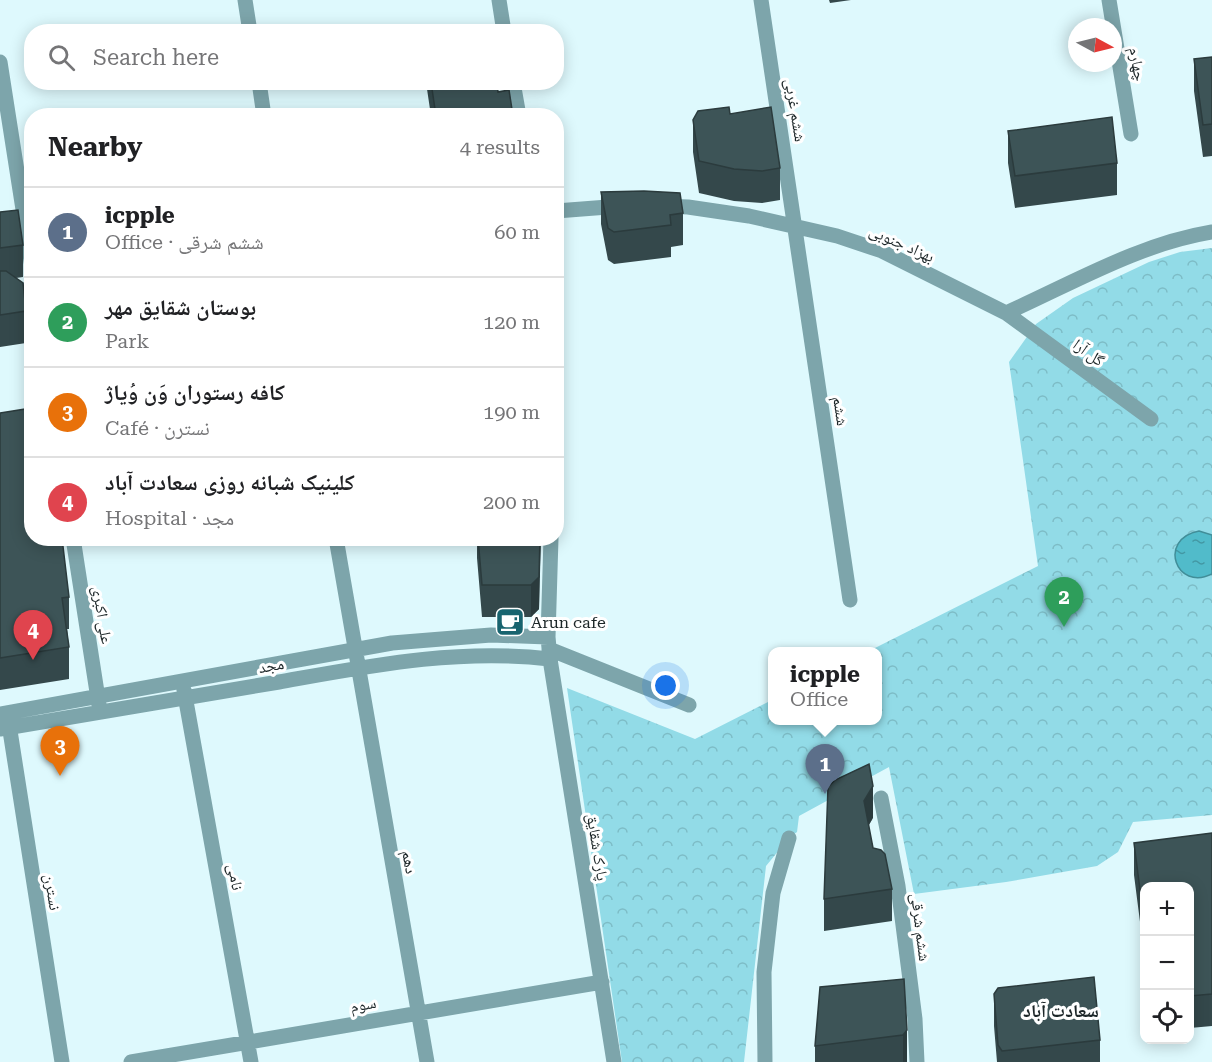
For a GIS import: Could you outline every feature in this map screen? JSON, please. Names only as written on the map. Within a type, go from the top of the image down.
[{"type":"street","points":[[245,0],[249,24]]},
{"type":"street","points":[[499,0],[503,24]]},
{"type":"street","name":"ششم غربی","points":[[761,0],[795,226]]},
{"type":"street","name":"چهارم","points":[[1109,0],[1131,134]]},
{"type":"street","points":[[0,62],[24,216]]},
{"type":"street","points":[[260,90],[263,108]]},
{"type":"street","points":[[514,90],[518,108]]},
{"type":"street","name":"بهزاد جنوبی","points":[[564,210],[645,205],[688,207],[749,216],[795,226],[837,236],[882,251],[1006,313]]},
{"type":"street","name":"ششم","points":[[795,226],[850,600]]},
{"type":"street","points":[[1006,313],[1151,247],[1212,232]]},
{"type":"street","points":[[0,294],[24,290]]},
{"type":"street","name":"گل آرا","points":[[1006,313],[1151,419]]},
{"type":"street","name":"علی اکبری","points":[[74,546],[99,704]]},
{"type":"street","name":"دهم","points":[[337,546],[428,1062]]},
{"type":"street","name":"پارک شقایق","points":[[551,546],[549,648],[614,1062]]},
{"type":"street","name":"مجد","points":[[4,721],[99,704],[182,681],[392,643],[491,635],[549,648],[689,705]]},
{"type":"street","name":"مجد","points":[[99,704],[185,698],[420,659],[516,655],[549,648]]},
{"type":"street","name":"نامی","points":[[182,681],[251,1062]]},
{"type":"street","name":"نسترن","points":[[4,721],[62,1062]]},
{"type":"street","name":"ششم شرقی","points":[[881,798],[898,886],[915,1019],[917,1062]]},
{"type":"street","points":[[765,1062],[765,961],[773,893],[789,838]]},
{"type":"street","name":"سوم","points":[[131,1062],[602,982]]},
{"type":"green space","points":[[1212,248],[1212,815],[1133,822],[1118,852],[1097,866],[1006,882],[914,894],[889,767],[799,816],[797,832],[789,838],[766,866],[744,1062],[622,1062],[567,688],[695,739],[768,702],[768,725],[882,725],[882,647],[877,647],[1038,566],[1009,362],[1036,324],[1073,298],[1149,262],[1180,252]]},
{"type":"water","points":[[1199,531],[1212,535],[1212,574],[1199,578],[1189,576],[1181,570],[1176,562],[1175,553],[1178,544],[1186,536]]},
{"type":"building","points":[[1212,57],[1212,124],[1203,125],[1194,59]]},
{"type":"building","points":[[432,90],[498,90],[498,92],[509,90],[512,108],[435,108]]},
{"type":"building","points":[[729,107],[730,114],[771,107],[780,168],[762,171],[734,169],[699,161],[693,120],[698,111]]},
{"type":"building","points":[[1112,117],[1117,163],[1015,176],[1008,131]]},
{"type":"building","points":[[601,192],[680,193],[683,213],[670,215],[671,225],[614,232],[608,228]]},
{"type":"building","points":[[18,210],[23,245],[0,248],[0,212]]},
{"type":"building","points":[[0,271],[6,271],[23,283],[24,311],[0,315]]},
{"type":"building","points":[[24,409],[24,546],[63,546],[69,597],[62,598],[69,647],[0,658],[0,413]]},
{"type":"building","points":[[479,546],[540,546],[539,577],[531,585],[482,585]]},
{"type":"building","points":[[869,764],[873,786],[864,801],[873,848],[885,854],[892,889],[824,899],[828,787],[835,780]]},
{"type":"building","points":[[1212,833],[1212,994],[1194,996],[1194,882],[1140,882],[1140,890],[1134,843]]},
{"type":"building","points":[[1094,977],[1100,1040],[1002,1051],[998,1045],[994,994],[998,988]]},
{"type":"building","points":[[904,979],[907,1030],[903,1035],[815,1046],[820,987]]},
{"type":"place","name":"Arun cafe","points":[[510,622]]},
{"type":"place","name":"بوستان شقایق مهر","points":[[1064,627]]},
{"type":"place","name":"کلینیک شبانه روزی سعادت آباد","points":[[33,660]]},
{"type":"place","name":"کافه رستوران وَن وُياژ","points":[[60,776]]},
{"type":"place","name":"icpple","points":[[825,794]]},
{"type":"district","name":"سعادت آباد","points":[[1061,1011]]}]
